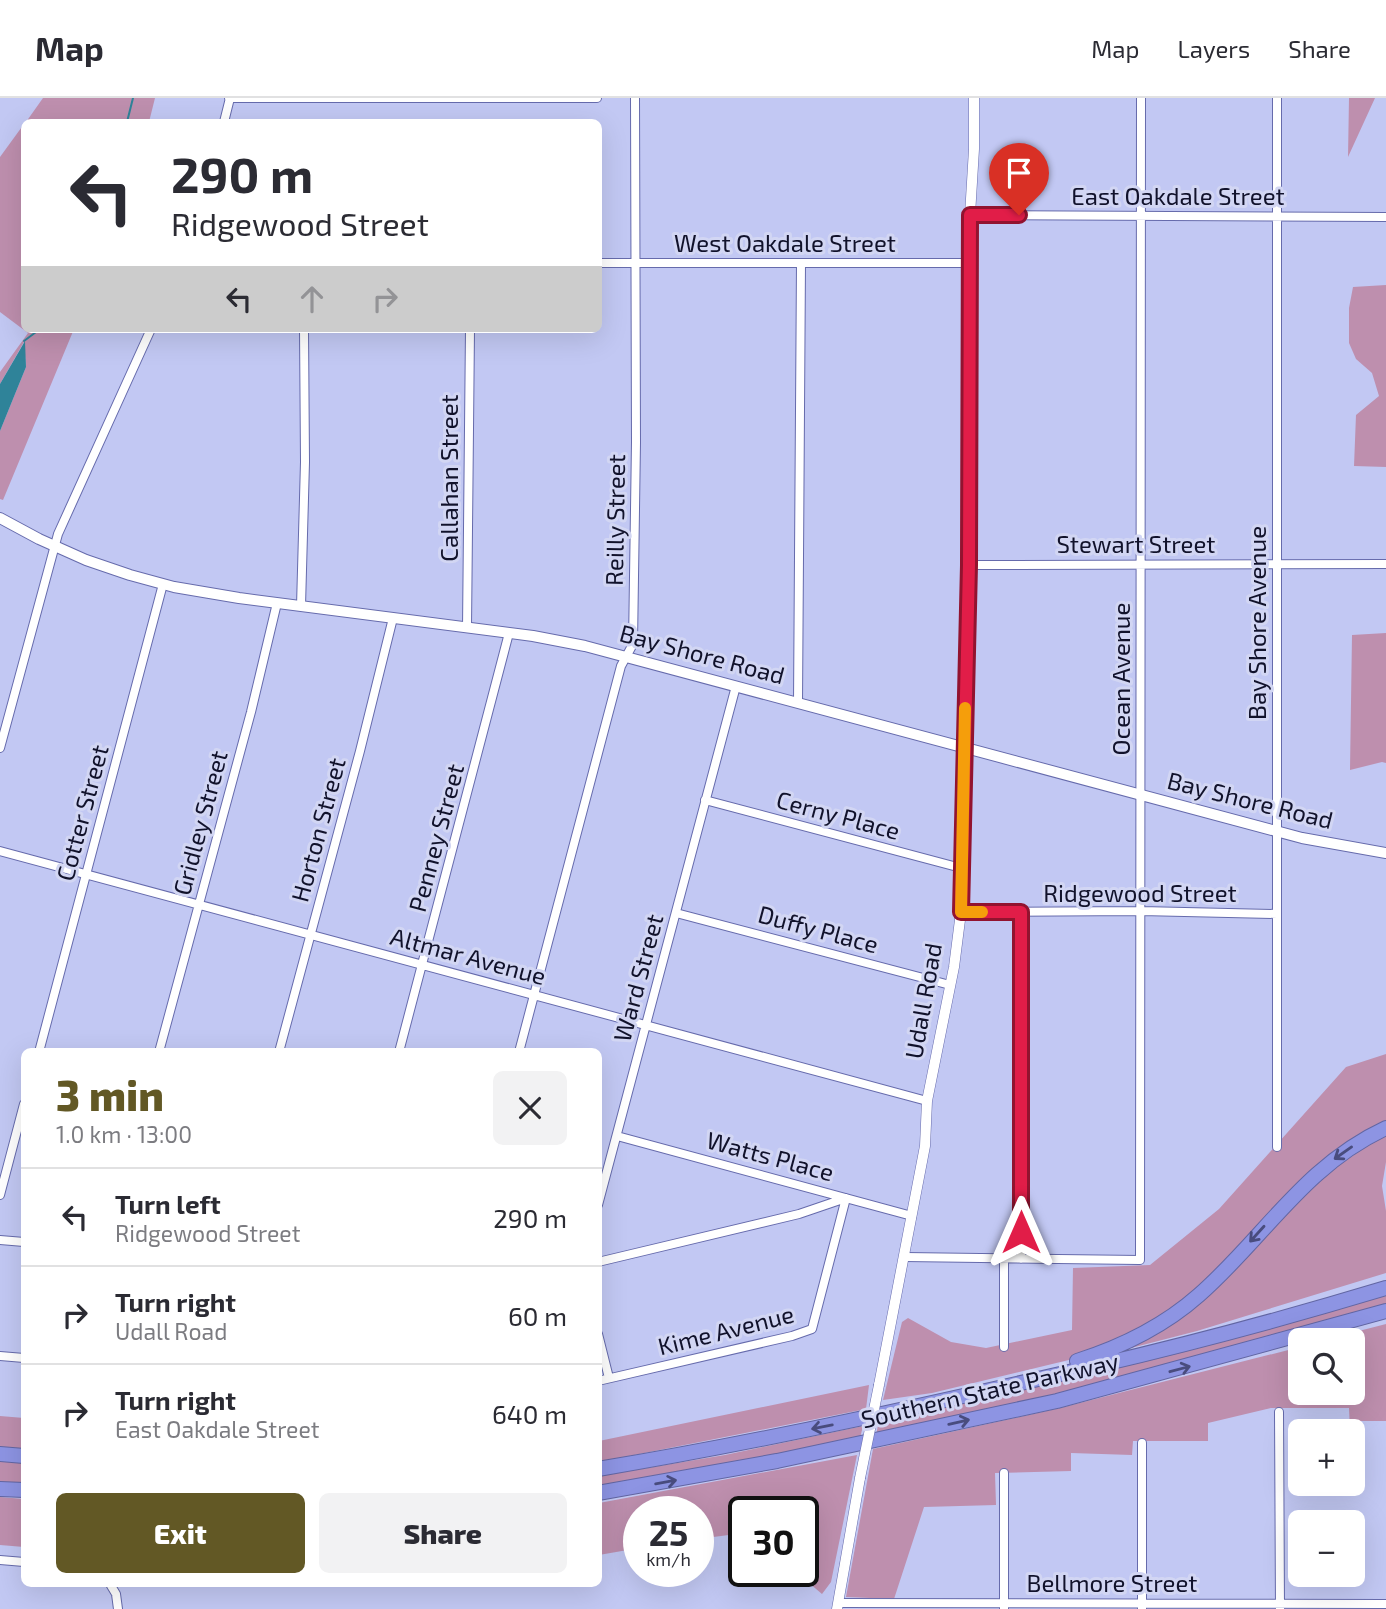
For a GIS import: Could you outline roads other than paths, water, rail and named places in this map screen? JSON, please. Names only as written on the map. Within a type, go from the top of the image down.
[{"type":"highway","points":[[1017,1385],[1116,1347],[1174,1315],[1212,1282],[1321,1169],[1358,1142],[1386,1128]]},
{"type":"highway","name":"Southern State Parkway","points":[[1095,1366],[1386,1279]]},
{"type":"highway","name":"Southern State Parkway","points":[[602,1468],[835,1425],[1017,1385],[1211,1338],[1386,1288]]},
{"type":"highway","name":"Southern State Parkway","points":[[602,1492],[777,1461],[1057,1401],[1385,1311]]},
{"type":"highway","points":[[0,1454],[21,1456]]},
{"type":"highway","points":[[0,1489],[21,1490]]},
{"type":"main road","name":"Bay Shore Road","points":[[2,518],[55,546],[108,568],[163,584],[213,595],[559,641],[1328,844],[1386,853]]},
{"type":"street","points":[[225,119],[230,98],[597,98]]},
{"type":"street","name":"Reilly Street","points":[[520,1048],[621,666],[634,641],[635,98]]},
{"type":"street","name":"Udall Road","points":[[837,1606],[905,1258],[925,1146],[927,1101],[961,912],[969,565],[970,215],[974,98]]},
{"type":"street","name":"Ocean Avenue","points":[[1021,1259],[1140,1260],[1142,98]]},
{"type":"street","name":"Bay Shore Avenue","points":[[1277,98],[1278,1147]]},
{"type":"street","name":"East Oakdale Street","points":[[970,215],[1386,217]]},
{"type":"street","name":"West Oakdale Street","points":[[602,263],[971,262]]},
{"type":"street","points":[[798,703],[801,263]]},
{"type":"street","points":[[0,748],[60,529],[149,333]]},
{"type":"street","points":[[301,606],[305,462],[304,333]]},
{"type":"street","name":"Callahan Street","points":[[467,628],[470,333]]},
{"type":"street","name":"Stewart Street","points":[[969,565],[1386,564]]},
{"type":"street","name":"Cotter Street","points":[[39,1048],[163,584]]},
{"type":"street","name":"Gridley Street","points":[[160,1048],[251,712],[277,603]]},
{"type":"street","name":"Horton Street","points":[[280,1048],[393,618]]},
{"type":"street","name":"Penney Street","points":[[400,1048],[509,633]]},
{"type":"street","name":"Ward Street","points":[[602,1190],[736,686]]},
{"type":"street","name":"Cerny Place","points":[[705,800],[961,868]]},
{"type":"street","name":"Altmar Avenue","points":[[0,851],[927,1101]]},
{"type":"street","name":"Ridgewood Street","points":[[961,912],[1141,911],[1277,914]]},
{"type":"street","points":[[905,1258],[1021,1259],[1021,912]]},
{"type":"street","name":"Duffy Place","points":[[676,913],[950,985]]},
{"type":"street","points":[[0,1195],[21,1115]]},
{"type":"street","name":"Watts Place","points":[[617,1136],[912,1216]]},
{"type":"street","points":[[602,1261],[799,1214],[846,1198]]},
{"type":"street","name":"Kime Avenue","points":[[602,1380],[812,1329],[846,1198]]},
{"type":"street","points":[[0,1240],[21,1242]]},
{"type":"street","points":[[1003,1347],[1004,1259]]},
{"type":"street","points":[[602,1350],[609,1378]]},
{"type":"street","points":[[0,1356],[21,1357]]},
{"type":"street","points":[[1279,1412],[1280,1606]]},
{"type":"street","points":[[1142,1443],[1142,1606]]},
{"type":"street","points":[[1004,1473],[1004,1606]]},
{"type":"street","points":[[0,1560],[21,1562]]},
{"type":"street","points":[[112,1587],[116,1594],[118,1609]]},
{"type":"street","name":"Bellmore Street","points":[[837,1606],[1386,1604]]},
{"type":"water","points":[[25,341],[26,367],[0,431],[0,384]]},
{"type":"waterway","points":[[128,119],[133,98]]},
{"type":"waterway","points":[[24,341],[35,333]]}]
